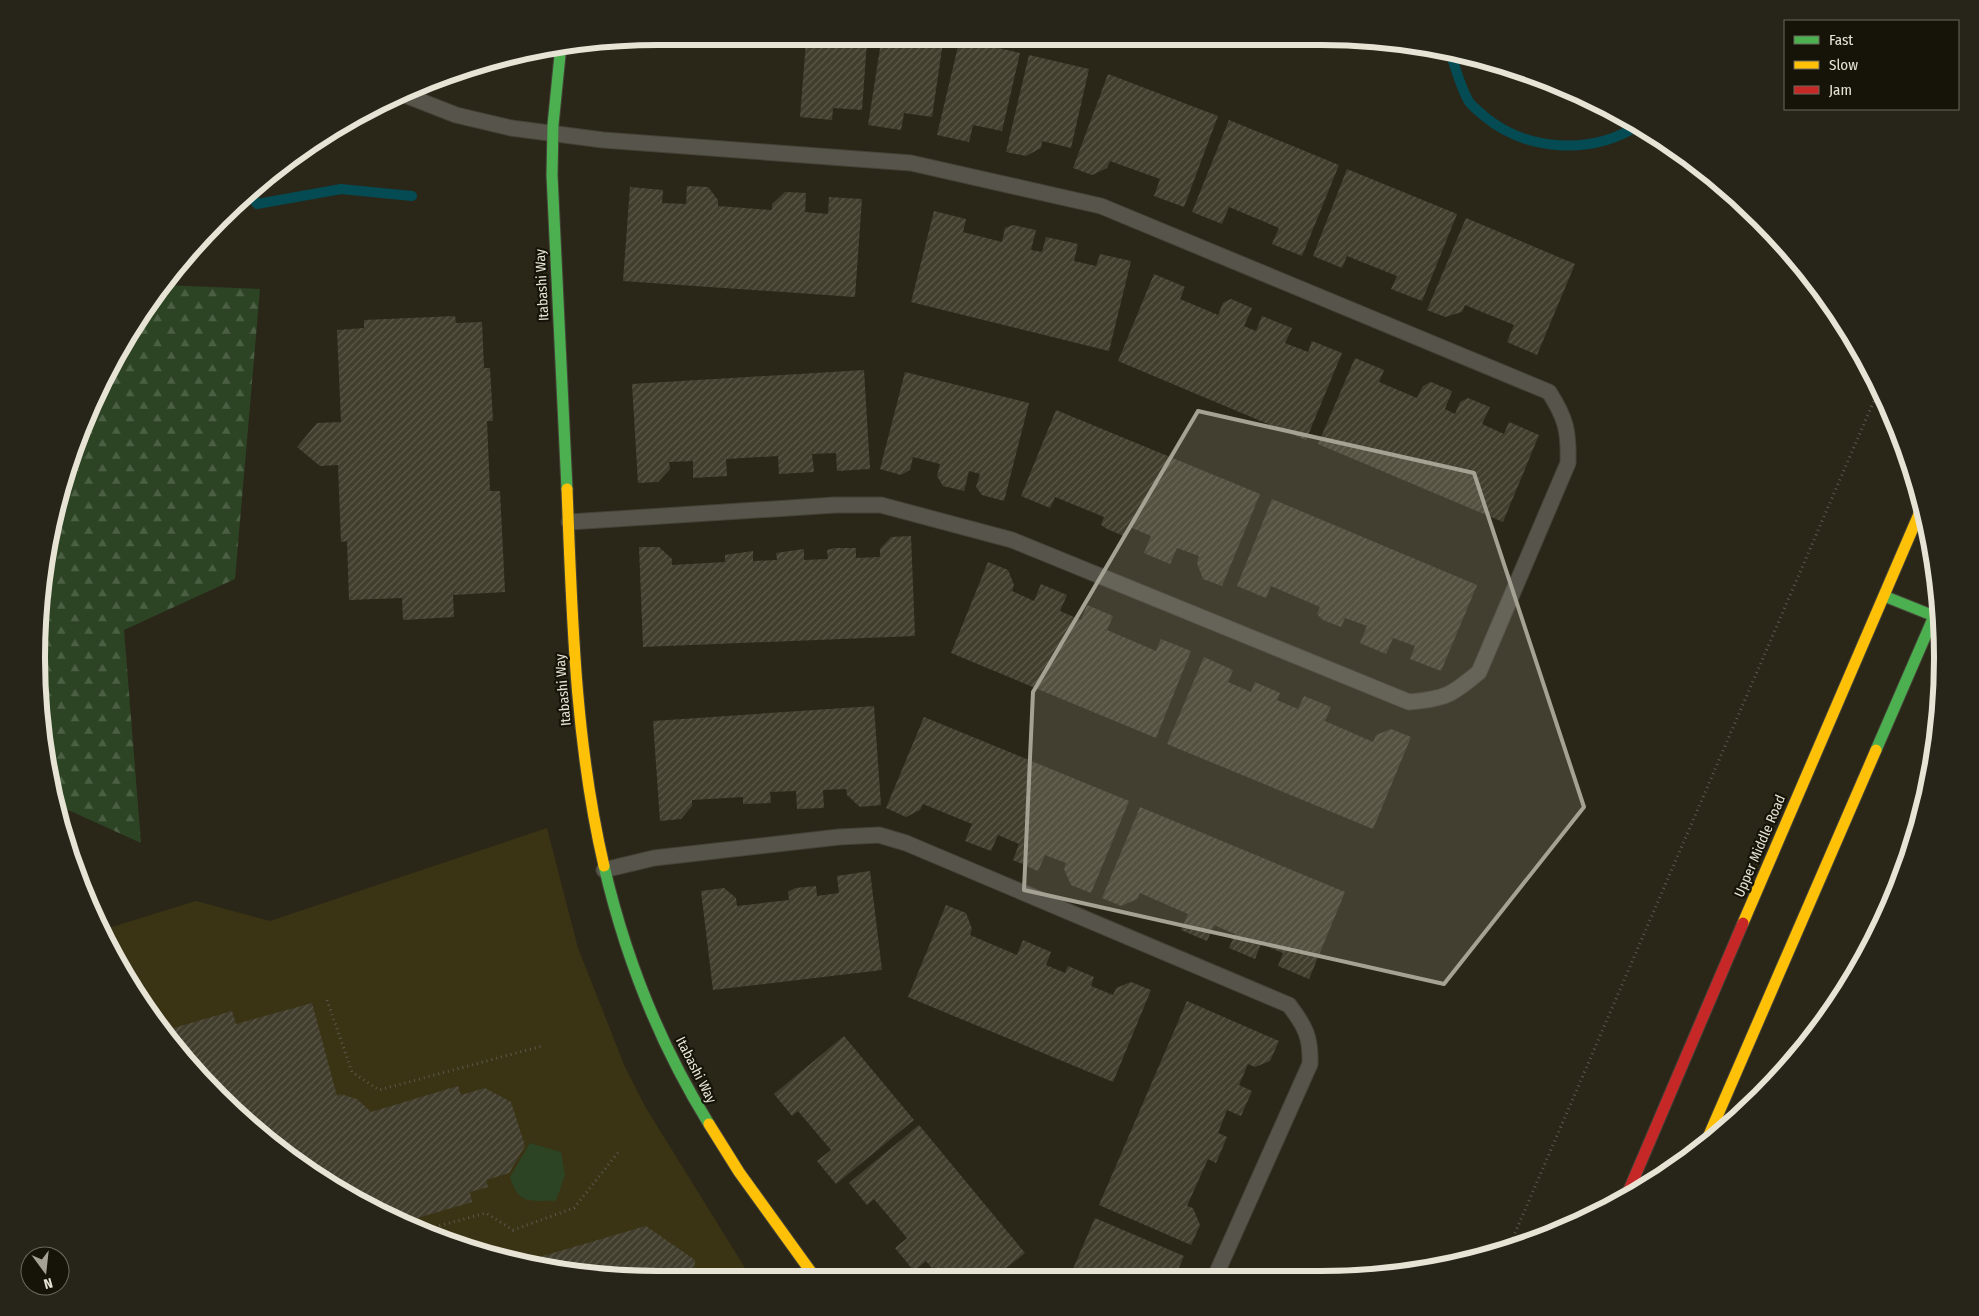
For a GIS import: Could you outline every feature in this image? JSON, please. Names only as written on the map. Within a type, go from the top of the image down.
[{"type":"street","name":"Itabashi Way","points":[[560,53],[552,133],[555,232],[574,647],[582,739],[594,825],[604,870],[643,994],[695,1104],[745,1183],[810,1271]]},
{"type":"street","name":"Upper Middle Road","points":[[1630,1188],[1917,518]]},
{"type":"street","points":[[1884,596],[1932,612]]},
{"type":"street","points":[[1711,1130],[1933,623]]},
{"type":"lane","points":[[411,97],[456,115],[511,128],[603,140],[911,163],[1101,206],[1549,392],[1562,412],[1569,436],[1568,463],[1479,672],[1454,693],[1435,700],[1409,702],[1012,540],[882,505],[835,505],[569,522]]},
{"type":"lane","points":[[604,870],[654,858],[839,837],[879,835],[906,843],[1289,1005],[1304,1024],[1311,1046],[1310,1064],[1218,1271]]},
{"type":"path","points":[[1513,1240],[1876,397]]},
{"type":"path","points":[[327,1000],[352,1072],[379,1090],[542,1046]]},
{"type":"path","points":[[433,1228],[486,1213],[512,1230],[574,1208],[620,1150]]},
{"type":"highlighted area","points":[[1198,411],[1474,473],[1584,807],[1444,984],[1024,890],[1033,692]]},
{"type":"shaded area","points":[[547,828],[578,948],[625,1067],[646,1108],[747,1271],[618,1270],[578,1266],[499,1250],[423,1224],[387,1208],[317,1168],[254,1119],[197,1062],[148,999],[108,928],[196,901],[270,921]]},
{"type":"green space","points":[[172,285],[260,289],[235,579],[124,630],[141,843],[64,808],[50,738],[46,698],[46,618],[57,538],[66,499],[78,461],[108,387],[148,317]]},
{"type":"green space","points":[[530,1143],[561,1152],[565,1175],[556,1201],[526,1200],[517,1193],[513,1186],[510,1177]]},
{"type":"building","points":[[806,45],[867,45],[862,110],[833,108],[832,120],[800,117]]},
{"type":"building","points":[[881,45],[943,45],[932,117],[904,113],[901,130],[868,125]]},
{"type":"building","points":[[958,45],[985,45],[1020,53],[1002,131],[973,125],[969,142],[937,135]]},
{"type":"building","points":[[1029,55],[1089,69],[1071,148],[1042,141],[1041,148],[1026,156],[1006,152]]},
{"type":"building","points":[[1108,74],[1218,116],[1184,207],[1154,196],[1160,179],[1110,161],[1107,168],[1092,175],[1073,168]]},
{"type":"building","points":[[1229,120],[1339,165],[1302,256],[1272,244],[1279,228],[1229,207],[1222,224],[1192,212]]},
{"type":"building","points":[[1347,169],[1457,214],[1422,301],[1391,289],[1397,276],[1347,256],[1342,268],[1313,256]]},
{"type":"building","points":[[687,186],[708,187],[718,200],[718,206],[772,210],[772,204],[785,192],[806,193],[805,212],[828,214],[829,197],[862,199],[855,297],[623,281],[630,187],[663,190],[662,203],[686,204]]},
{"type":"building","points":[[934,211],[966,219],[963,232],[1002,242],[1005,228],[1013,225],[1036,230],[1031,250],[1042,252],[1046,237],[1078,244],[1074,261],[1096,266],[1100,254],[1131,261],[1109,351],[911,302]]},
{"type":"building","points":[[1466,218],[1575,264],[1537,355],[1507,342],[1514,325],[1465,305],[1462,312],[1445,317],[1427,310]]},
{"type":"building","points":[[1154,274],[1185,287],[1180,299],[1218,315],[1223,303],[1231,299],[1252,308],[1244,326],[1256,331],[1262,316],[1292,328],[1285,343],[1308,352],[1312,341],[1342,353],[1306,440],[1118,361]]},
{"type":"building","points":[[455,316],[456,323],[482,322],[484,368],[490,368],[493,421],[487,421],[490,491],[500,491],[505,592],[453,595],[454,617],[403,620],[402,598],[349,600],[347,541],[341,542],[338,465],[320,466],[297,447],[317,423],[341,422],[337,330],[364,328],[364,320]]},
{"type":"building","points":[[1355,358],[1384,370],[1379,382],[1417,398],[1423,386],[1431,382],[1452,391],[1445,409],[1455,414],[1460,402],[1468,398],[1490,407],[1482,424],[1504,434],[1509,422],[1539,435],[1503,522],[1318,444]]},
{"type":"building","points":[[864,370],[870,469],[837,471],[836,453],[812,454],[814,472],[779,474],[778,456],[726,459],[727,476],[693,478],[693,461],[669,462],[670,469],[658,482],[638,483],[632,384]]},
{"type":"building","points":[[905,372],[1029,403],[1004,501],[982,495],[976,487],[980,474],[969,471],[964,491],[943,486],[937,476],[940,464],[913,457],[910,470],[901,475],[880,469]]},
{"type":"building","points":[[1056,410],[1260,494],[1222,586],[1203,579],[1197,563],[1199,556],[1177,548],[1170,564],[1144,553],[1151,536],[1130,527],[1126,537],[1101,525],[1104,517],[1055,497],[1050,508],[1021,496]]},
{"type":"building","points":[[1272,499],[1477,585],[1441,671],[1410,659],[1415,646],[1393,638],[1386,654],[1360,643],[1367,626],[1345,618],[1341,627],[1323,620],[1317,614],[1320,607],[1271,586],[1266,598],[1237,586]]},
{"type":"building","points":[[911,536],[915,636],[643,647],[639,547],[659,547],[672,559],[672,565],[725,562],[725,555],[753,551],[753,561],[777,560],[776,553],[804,549],[804,560],[828,559],[827,550],[835,548],[856,548],[856,558],[880,557],[880,549],[891,537]]},
{"type":"building","points":[[988,562],[1008,570],[1014,585],[1012,591],[1034,601],[1041,584],[1067,595],[1060,611],[1081,620],[1087,605],[1113,616],[1107,630],[1156,651],[1161,639],[1191,651],[1156,738],[951,653]]},
{"type":"building","points":[[1204,657],[1233,670],[1228,682],[1251,692],[1255,682],[1280,693],[1277,700],[1298,709],[1304,696],[1331,707],[1325,721],[1373,742],[1376,735],[1391,729],[1411,737],[1373,829],[1167,744]]},
{"type":"building","points":[[874,706],[881,805],[860,807],[847,795],[846,789],[823,790],[824,808],[797,809],[796,791],[770,792],[771,803],[743,804],[743,797],[692,800],[692,806],[681,819],[660,821],[653,721]]},
{"type":"building","points":[[924,717],[1129,801],[1091,893],[1071,885],[1064,869],[1066,863],[1045,855],[1038,871],[1013,860],[1019,844],[998,835],[991,851],[965,841],[972,824],[923,804],[920,810],[906,817],[886,808]]},
{"type":"building","points":[[1140,807],[1345,892],[1309,979],[1278,966],[1283,953],[1261,944],[1255,959],[1229,948],[1235,934],[1214,925],[1207,941],[1181,930],[1188,914],[1140,893],[1137,899],[1121,906],[1102,898]]},
{"type":"building","points":[[870,871],[882,970],[713,990],[701,891],[724,888],[736,898],[737,906],[789,900],[788,892],[795,888],[816,886],[817,896],[839,893],[837,876]]},
{"type":"building","points":[[946,905],[966,913],[972,929],[970,935],[1017,955],[1023,940],[1051,952],[1046,965],[1065,973],[1068,966],[1094,977],[1091,986],[1113,995],[1116,988],[1131,982],[1151,990],[1113,1082],[908,997]]},
{"type":"building","points":[[1187,1001],[1279,1041],[1270,1061],[1255,1067],[1248,1064],[1239,1085],[1252,1091],[1241,1116],[1227,1110],[1218,1133],[1227,1137],[1216,1163],[1208,1159],[1187,1206],[1193,1208],[1200,1225],[1191,1245],[1099,1205]]},
{"type":"building","points":[[312,1003],[337,1096],[340,1094],[357,1099],[371,1112],[458,1086],[461,1095],[485,1088],[511,1102],[525,1146],[509,1173],[486,1180],[488,1187],[470,1192],[472,1202],[413,1219],[351,1189],[317,1168],[285,1144],[254,1119],[225,1091],[197,1062],[170,1029],[232,1011],[236,1024]]},
{"type":"building","points":[[844,1036],[914,1120],[836,1184],[817,1161],[831,1150],[798,1111],[792,1116],[774,1094]]},
{"type":"building","points":[[919,1125],[1025,1253],[1002,1271],[934,1271],[926,1261],[914,1271],[895,1248],[907,1238],[874,1199],[867,1205],[849,1183]]},
{"type":"building","points":[[1095,1218],[1184,1256],[1177,1271],[1072,1271]]},
{"type":"building","points":[[646,1226],[695,1260],[694,1271],[658,1271],[578,1266],[535,1258]]},
{"type":"waterway","points":[[1452,60],[1463,89],[1471,104],[1501,128],[1520,137],[1540,143],[1581,145],[1621,135],[1632,129]]},
{"type":"waterway","points":[[253,198],[257,204],[341,189],[412,196]]},
{"type":"traffic: fast","points":[[560,53],[553,125],[552,175],[567,489]]},
{"type":"traffic: fast","points":[[1884,596],[1933,616]]},
{"type":"traffic: fast","points":[[1876,750],[1933,619]]},
{"type":"traffic: fast","points":[[604,866],[622,933],[646,999],[675,1063],[709,1124]]},
{"type":"traffic: slow","points":[[567,489],[576,679],[587,773],[604,866]]},
{"type":"traffic: slow","points":[[1743,923],[1917,518]]},
{"type":"traffic: slow","points":[[1711,1130],[1876,750]]},
{"type":"traffic: slow","points":[[709,1124],[739,1172],[810,1271]]},
{"type":"traffic: jam","points":[[1630,1188],[1743,923]]}]
